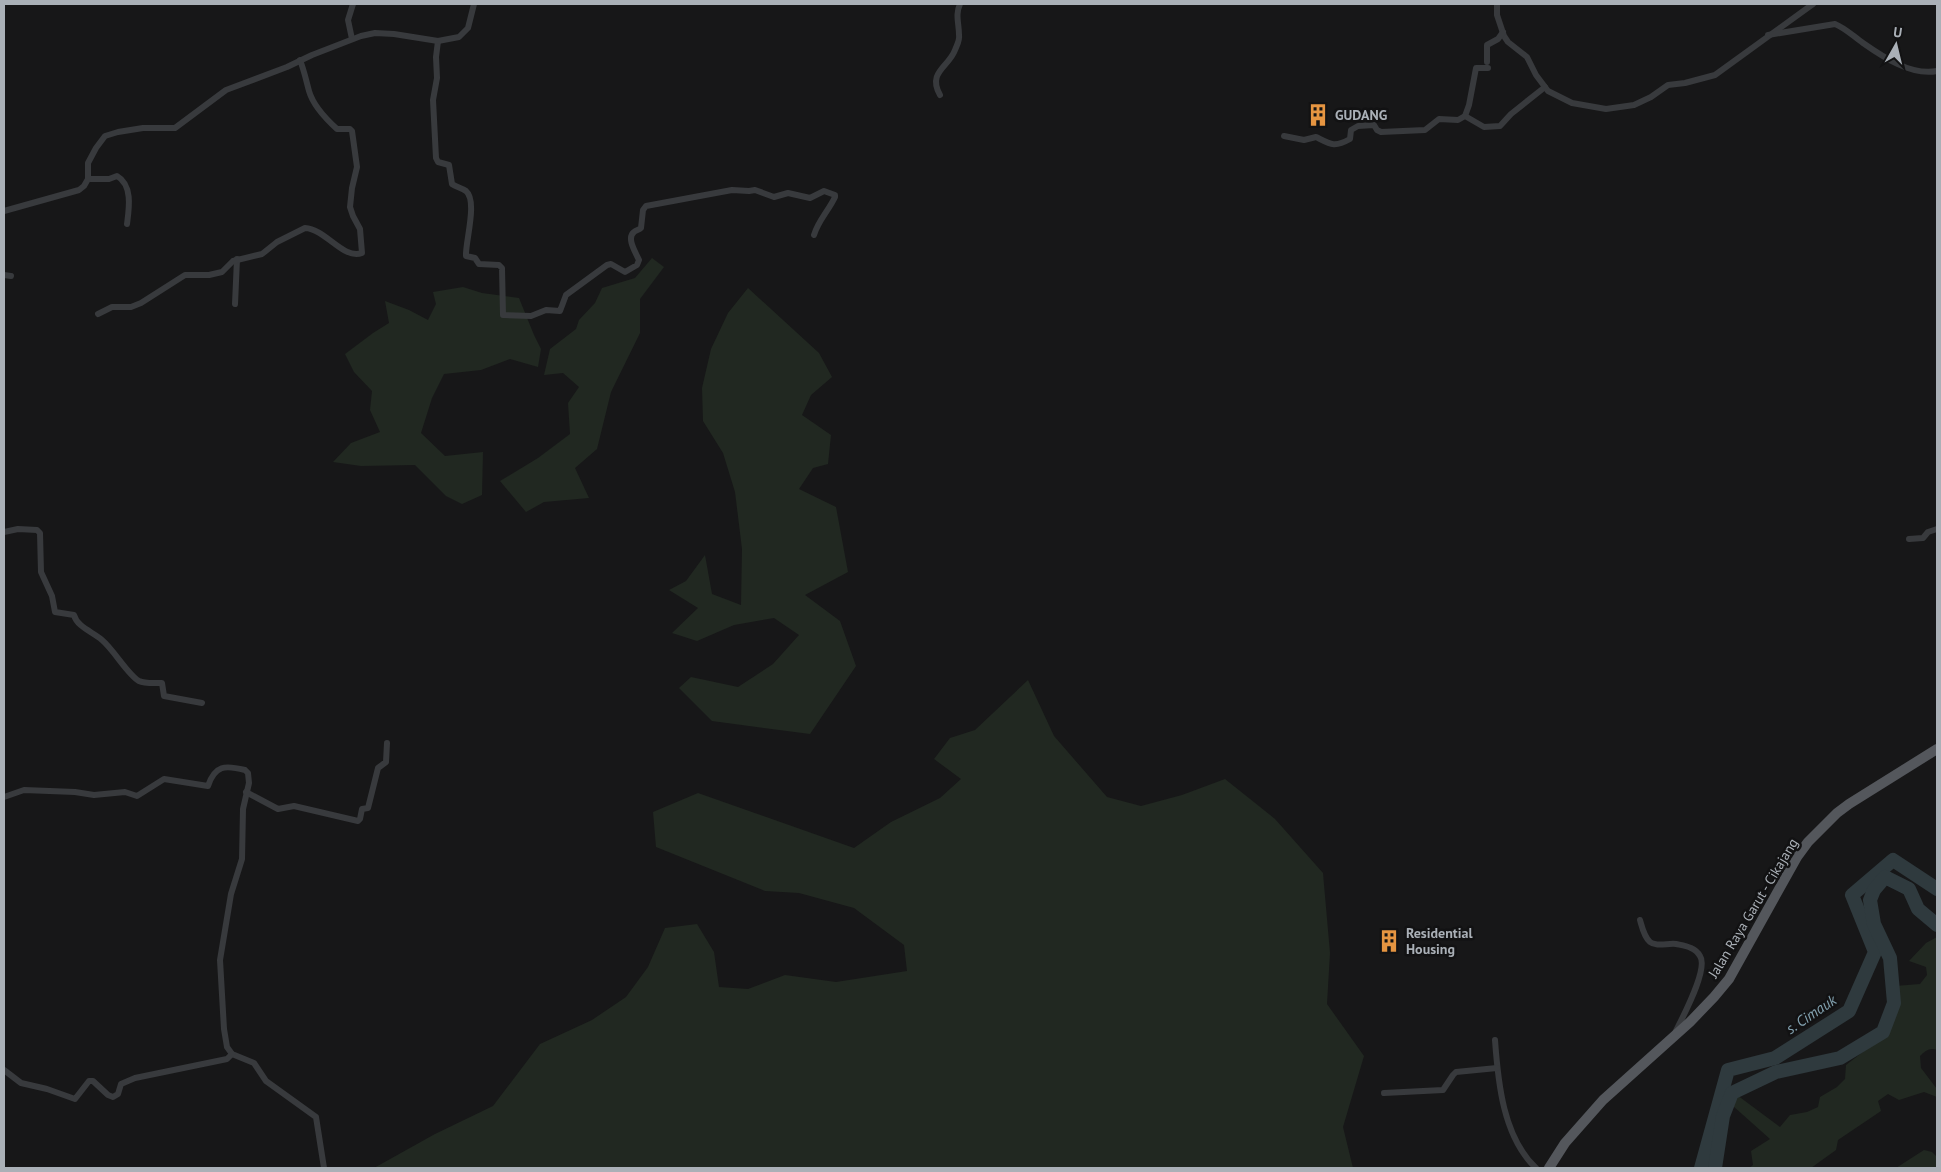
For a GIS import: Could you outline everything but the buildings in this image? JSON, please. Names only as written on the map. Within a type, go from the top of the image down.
[{"type":"main road","name":"Jalan Raya Garut - Cikajang","points":[[1549,1168],[1565,1143],[1603,1100],[1706,1007],[1729,979],[1778,890],[1808,842],[1837,813],[1849,804],[1937,749]]},
{"type":"street","points":[[352,39],[348,20],[353,4]]},
{"type":"street","points":[[4,211],[79,190],[88,179],[88,163],[105,136],[143,128],[175,128],[226,90],[352,39],[375,32],[438,42],[459,38],[468,28],[474,4]]},
{"type":"street","points":[[940,94],[936,86],[936,78],[941,68],[953,55],[959,39],[957,14],[960,4]]},
{"type":"street","points":[[1497,4],[1497,15],[1502,32],[1508,42],[1527,57],[1536,75],[1545,87],[1554,95],[1582,106],[1596,106],[1606,109],[1634,105],[1651,97],[1668,84],[1703,80],[1715,76],[1768,35],[1814,4]]},
{"type":"street","points":[[1768,35],[1834,24],[1844,27],[1863,43],[1896,62],[1918,71],[1937,71]]},
{"type":"street","points":[[1284,136],[1304,140],[1314,137],[1329,144],[1339,144],[1350,139],[1351,130],[1358,126],[1374,125],[1381,132],[1425,130],[1439,119],[1458,120],[1465,116],[1469,105],[1476,68],[1488,65],[1487,45],[1498,39],[1502,32]]},
{"type":"street","points":[[438,42],[436,57],[437,78],[433,100],[436,158],[438,162],[449,165],[452,184],[467,192],[470,199],[466,256],[475,258],[478,264],[499,265],[502,268],[503,316],[531,316],[546,310],[560,311],[566,295],[607,265],[611,264],[625,272],[637,265],[639,260],[631,236],[633,232],[641,228],[643,210],[646,206],[732,190],[756,190],[774,197],[788,193],[810,198],[824,191],[835,195],[814,235]]},
{"type":"street","points":[[98,314],[112,308],[131,307],[141,303],[185,275],[208,275],[222,272],[233,261],[262,254],[277,242],[305,228],[322,234],[346,251],[356,255],[362,253],[360,229],[350,207],[357,167],[352,131],[350,129],[337,129],[315,105],[300,60]]},
{"type":"street","points":[[1465,116],[1484,127],[1501,126],[1510,115],[1545,87]]},
{"type":"street","points":[[88,179],[109,179],[117,176],[121,179],[125,185],[129,200],[127,224]]},
{"type":"street","points":[[235,304],[237,259]]},
{"type":"street","points":[[4,275],[12,276]]},
{"type":"street","points":[[4,532],[18,529],[38,530],[40,533],[41,572],[52,596],[55,612],[74,614],[78,624],[96,635],[110,647],[131,675],[138,681],[162,683],[164,696],[202,703]]},
{"type":"street","points":[[1909,539],[1923,538],[1928,532],[1937,529]]},
{"type":"street","points":[[246,792],[278,809],[294,806],[358,821],[360,820],[362,809],[368,808],[378,768],[386,762],[387,744]]},
{"type":"street","points":[[4,797],[24,790],[75,792],[94,795],[125,792],[137,796],[164,779],[208,786],[211,776],[222,767],[246,770],[249,779],[246,792],[242,859],[232,894],[220,960],[224,1029],[227,1047],[232,1054],[254,1063],[266,1081],[316,1118],[324,1168]]},
{"type":"street","points":[[1640,920],[1650,942],[1687,946],[1696,951],[1702,959],[1702,970],[1697,985],[1674,1036]]},
{"type":"street","points":[[1495,1040],[1497,1068],[1506,1112],[1515,1139],[1536,1168]]},
{"type":"street","points":[[4,1070],[21,1083],[47,1088],[75,1099],[91,1080],[113,1097],[118,1094],[121,1084],[135,1078],[227,1059],[232,1054]]},
{"type":"street","points":[[1384,1093],[1443,1090],[1456,1072],[1497,1068]]},
{"type":"shaded area","points":[[652,258],[664,267],[640,299],[640,333],[611,392],[597,449],[575,468],[589,498],[544,502],[526,512],[500,481],[538,458],[570,434],[568,403],[579,387],[563,373],[544,375],[550,349],[576,329],[579,320],[595,303],[602,288],[635,278]]},
{"type":"shaded area","points":[[463,287],[482,293],[519,298],[541,349],[538,367],[510,359],[481,370],[444,374],[432,398],[421,433],[445,456],[483,452],[482,495],[462,504],[446,496],[415,465],[361,466],[333,462],[351,443],[380,432],[370,410],[372,391],[354,372],[345,354],[389,323],[385,301],[428,320],[436,304],[433,292]]},
{"type":"shaded area","points":[[748,288],[819,353],[832,377],[811,395],[802,415],[831,435],[828,464],[813,468],[799,489],[836,507],[848,572],[805,595],[840,621],[856,666],[810,734],[712,721],[679,688],[691,677],[738,687],[773,664],[799,635],[774,618],[734,625],[697,641],[672,633],[698,608],[669,590],[686,581],[705,555],[712,594],[741,605],[742,549],[735,492],[723,453],[703,421],[702,388],[711,349],[728,313]]},
{"type":"shaded area","points":[[1028,680],[1054,736],[1107,797],[1141,806],[1182,795],[1225,779],[1275,819],[1323,873],[1330,953],[1327,1004],[1364,1056],[1343,1127],[1353,1168],[374,1168],[435,1134],[493,1106],[540,1044],[592,1020],[626,997],[648,967],[665,928],[697,924],[714,952],[719,987],[748,989],[785,975],[836,982],[907,971],[904,945],[854,908],[799,893],[765,891],[656,847],[653,812],[698,793],[854,848],[891,822],[940,798],[961,779],[934,759],[950,738],[975,730]]},
{"type":"shaded area","points":[[1937,937],[1937,1050],[1928,1050],[1920,1056],[1921,1068],[1937,1089],[1937,1097],[1924,1092],[1899,1100],[1888,1094],[1878,1101],[1881,1111],[1838,1140],[1836,1150],[1811,1168],[1749,1168],[1753,1165],[1751,1151],[1770,1139],[1733,1106],[1737,1095],[1780,1127],[1790,1115],[1807,1112],[1818,1107],[1820,1097],[1837,1087],[1845,1079],[1846,1065],[1886,1034],[1899,998],[1895,986],[1920,984],[1927,975],[1926,967],[1909,961],[1926,943]]},
{"type":"shaded area","points":[[1924,1150],[1932,1152],[1937,1157],[1937,1168],[1896,1168]]},
{"type":"waterway","name":"s. Cimauk","points":[[1701,1168],[1728,1070],[1775,1058],[1849,1011],[1875,952],[1852,895],[1893,860],[1937,889]]},
{"type":"waterway","points":[[1715,1168],[1723,1116],[1732,1093],[1776,1072],[1840,1058],[1883,1032],[1894,1003],[1890,958],[1874,924],[1870,900],[1874,890],[1885,877],[1909,889],[1918,909],[1937,925]]},
{"type":"place","name":"GUDANG","points":[[1318,115]]},
{"type":"place","name":"Residential Housing","points":[[1389,941]]}]
